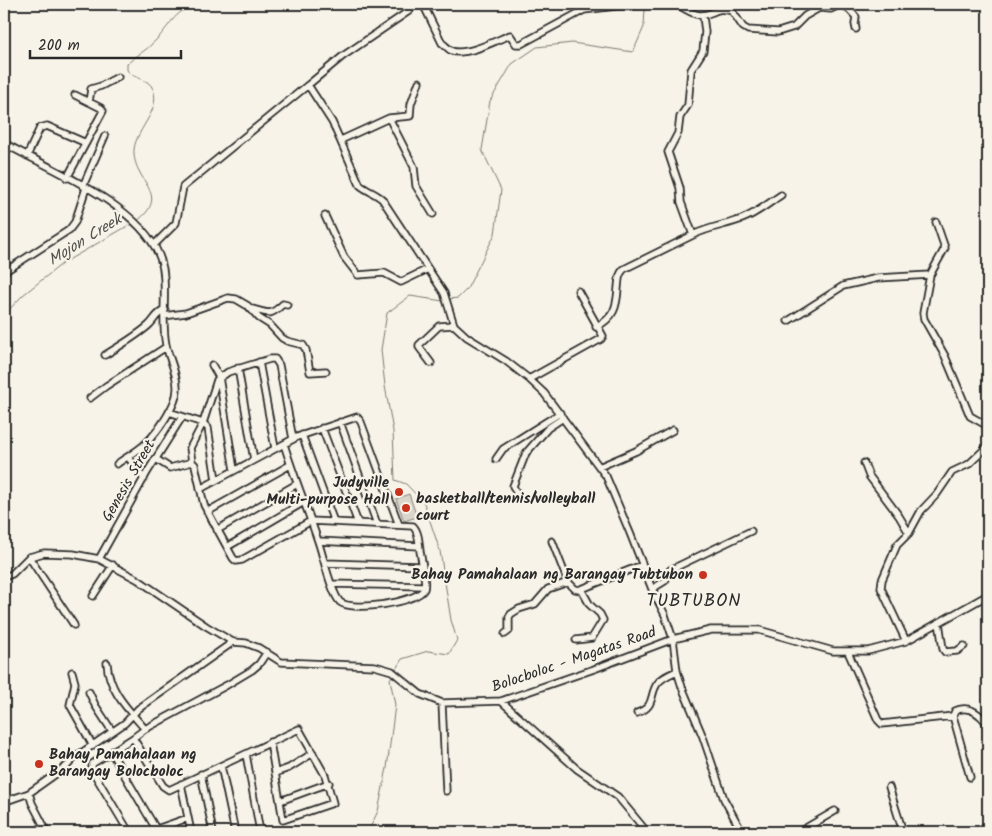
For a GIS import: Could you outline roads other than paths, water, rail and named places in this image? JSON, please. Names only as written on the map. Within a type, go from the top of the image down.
[{"type":"street","points":[[154,245],[176,223],[183,187],[342,56],[409,11],[414,4]]},
{"type":"street","points":[[423,4],[442,42],[452,51],[467,51],[510,35],[516,44],[521,44],[584,10],[616,6],[664,4]]},
{"type":"street","points":[[675,4],[696,15],[703,16],[718,9],[732,11],[742,27],[748,30],[778,32],[794,27],[805,16],[820,8],[830,9],[842,4],[856,17],[856,29]]},
{"type":"street","points":[[693,235],[681,202],[680,188],[668,152],[678,133],[680,117],[688,105],[690,70],[703,51],[705,32],[703,16]]},
{"type":"street","points":[[89,102],[92,88],[101,86],[118,76]]},
{"type":"street","points":[[341,140],[389,118],[410,116],[410,104],[419,82]]},
{"type":"street","points":[[308,85],[332,122],[360,185],[382,199],[428,269],[446,301],[454,325],[467,337],[506,361],[544,393],[606,476],[652,589],[665,615],[673,639],[677,671],[682,687],[703,737],[724,799],[741,830],[718,832]]},
{"type":"street","points":[[67,178],[103,111],[101,108],[75,96]]},
{"type":"street","points":[[389,118],[414,167],[416,186],[433,214]]},
{"type":"street","points":[[27,156],[40,128],[44,126],[86,143]]},
{"type":"street","points":[[4,272],[69,230],[75,222],[84,187],[105,136]]},
{"type":"street","points":[[4,144],[110,201],[128,214],[154,245],[163,268],[164,330],[166,347],[177,386],[176,396],[169,412],[149,440],[117,464]]},
{"type":"street","points":[[596,327],[606,322],[612,314],[618,292],[619,276],[624,269],[702,231],[740,220],[782,195]]},
{"type":"street","points":[[325,216],[344,257],[358,275],[384,273],[401,282],[428,269]]},
{"type":"street","points":[[936,222],[945,248],[944,253],[930,275],[923,313],[924,319],[945,356],[970,416],[988,426]]},
{"type":"street","points":[[788,321],[843,286],[878,278],[930,275]]},
{"type":"street","points":[[529,379],[601,339],[603,336],[596,327],[578,291]]},
{"type":"street","points":[[105,355],[142,331],[151,324],[154,318],[165,313],[186,313],[228,298],[236,299],[252,309],[270,314],[283,304],[287,305]]},
{"type":"street","points":[[252,309],[259,318],[270,325],[282,338],[303,345],[306,350],[310,372],[326,371]]},
{"type":"street","points":[[431,363],[419,347],[419,344],[439,326],[454,325]]},
{"type":"street","points":[[90,398],[117,378],[166,347]]},
{"type":"street","points":[[284,444],[290,465],[311,521],[318,541],[331,584],[337,597],[343,604],[380,605],[406,599],[422,592],[424,586],[422,566],[415,528],[399,525],[311,521],[242,560],[234,560],[207,512],[195,465],[192,462],[190,448],[203,423],[212,390],[219,376],[238,368],[272,359],[279,365],[293,439]]},
{"type":"street","points":[[259,362],[275,448]]},
{"type":"street","points":[[212,365],[219,376],[234,470]]},
{"type":"street","points":[[238,368],[254,460]]},
{"type":"street","points":[[169,412],[203,423],[209,430],[216,480]]},
{"type":"street","points":[[496,459],[503,450],[562,415]]},
{"type":"street","points":[[518,496],[513,486],[526,453],[562,415]]},
{"type":"street","name":"Genesis Street","points":[[99,559],[144,479],[182,417]]},
{"type":"street","points":[[200,489],[293,439],[355,417],[361,422],[399,525]]},
{"type":"street","points":[[340,422],[377,524]]},
{"type":"street","points":[[322,428],[358,523]]},
{"type":"street","points":[[599,467],[628,455],[673,430]]},
{"type":"street","points":[[302,435],[334,522]]},
{"type":"street","points":[[906,641],[881,588],[890,559],[897,545],[908,533],[921,511],[937,494],[952,472],[969,464],[988,446]]},
{"type":"street","points":[[128,457],[144,479]]},
{"type":"street","points":[[156,459],[170,468],[192,462]]},
{"type":"street","points":[[864,462],[869,476],[899,516],[908,533]]},
{"type":"street","points":[[207,512],[290,465]]},
{"type":"street","points":[[216,530],[297,484]]},
{"type":"street","points":[[227,547],[304,502]]},
{"type":"street","points":[[652,589],[665,581],[670,570],[750,531]]},
{"type":"street","points":[[318,541],[419,546]]},
{"type":"street","points":[[552,541],[568,582],[577,590],[642,565]]},
{"type":"street","name":"Bolocboloc - Magatas Road","points":[[29,558],[44,553],[73,554],[99,559],[137,579],[233,642],[246,643],[286,663],[365,666],[394,673],[420,694],[442,703],[501,701],[673,639],[711,630],[760,630],[833,651],[868,651],[906,641],[988,595]]},
{"type":"street","points":[[4,577],[12,574],[29,558],[74,625]]},
{"type":"street","points":[[325,563],[422,566]]},
{"type":"street","points":[[93,596],[112,565]]},
{"type":"street","points":[[505,634],[509,631],[511,614],[519,609],[535,604],[548,589],[568,582]]},
{"type":"street","points":[[331,584],[424,586]]},
{"type":"street","points":[[576,640],[592,638],[603,620],[600,614],[590,605],[581,589]]},
{"type":"street","points":[[939,622],[943,649],[946,652],[956,651],[964,646]]},
{"type":"street","points":[[9,800],[29,793],[67,766],[74,758],[125,723],[132,714],[233,642]]},
{"type":"street","points":[[129,832],[91,768],[94,762],[133,738],[145,728],[252,670],[259,664],[267,652]]},
{"type":"street","points":[[848,652],[878,720],[882,724],[954,716]]},
{"type":"street","points":[[106,663],[110,681],[121,702],[145,728]]},
{"type":"street","points":[[637,713],[646,708],[652,700],[656,686],[660,681],[677,671]]},
{"type":"street","points":[[72,672],[75,684],[70,706],[93,746]]},
{"type":"street","points":[[89,692],[112,731]]},
{"type":"street","points":[[501,701],[577,769],[618,797],[647,832]]},
{"type":"street","points":[[442,703],[446,791]]},
{"type":"street","points":[[970,776],[954,716],[956,710],[963,708],[975,711],[986,722]]},
{"type":"street","points":[[133,738],[164,788],[169,790],[299,728],[329,783],[333,803],[283,820],[270,742]]},
{"type":"street","points":[[111,752],[156,829]]},
{"type":"street","points":[[275,773],[289,768],[313,753]]},
{"type":"street","points":[[246,754],[259,832]]},
{"type":"street","points":[[221,766],[236,832]]},
{"type":"street","points":[[201,774],[213,832]]},
{"type":"street","points":[[280,801],[329,783]]},
{"type":"street","points":[[182,784],[191,832]]},
{"type":"street","points":[[889,787],[903,832]]},
{"type":"street","points":[[29,793],[44,826]]},
{"type":"street","points":[[799,832],[835,811]]},
{"type":"street","points":[[148,832],[188,818]]},
{"type":"street","points":[[35,832],[52,821]]},
{"type":"waterway","name":"Mojon Creek","points":[[137,221],[147,212],[152,196],[136,164],[135,146],[137,138],[154,106],[155,97],[151,85],[133,76],[127,70],[127,64],[151,45],[177,15],[197,4]]},
{"type":"waterway","points":[[449,299],[458,298],[467,289],[495,234],[501,190],[482,150],[490,101],[512,64],[537,47],[572,43],[633,52],[644,27],[645,7]]},
{"type":"waterway","name":"Mojon Creek","points":[[4,315],[23,295],[63,263],[133,223]]},
{"type":"waterway","points":[[394,672],[402,659],[428,651],[449,654],[457,640],[451,620],[440,551],[424,503],[406,484],[395,480],[393,431],[381,350],[387,313],[410,296],[443,301]]},
{"type":"waterway","points":[[368,832],[378,811],[387,768],[395,705],[390,679],[393,675]]},
{"type":"place","name":"Judyville Multi-purpose Hall","points":[[399,492]]},
{"type":"place","name":"basketball/tennis/volleyball court","points":[[406,508]]},
{"type":"place","name":"Bahay Pamahalaan ng Barangay Tubtubon","points":[[703,575]]},
{"type":"place","name":"Bahay Pamahalaan ng Barangay Bolocboloc","points":[[39,764]]},
{"type":"district","name":"TUBTUBON","points":[[694,601]]}]
